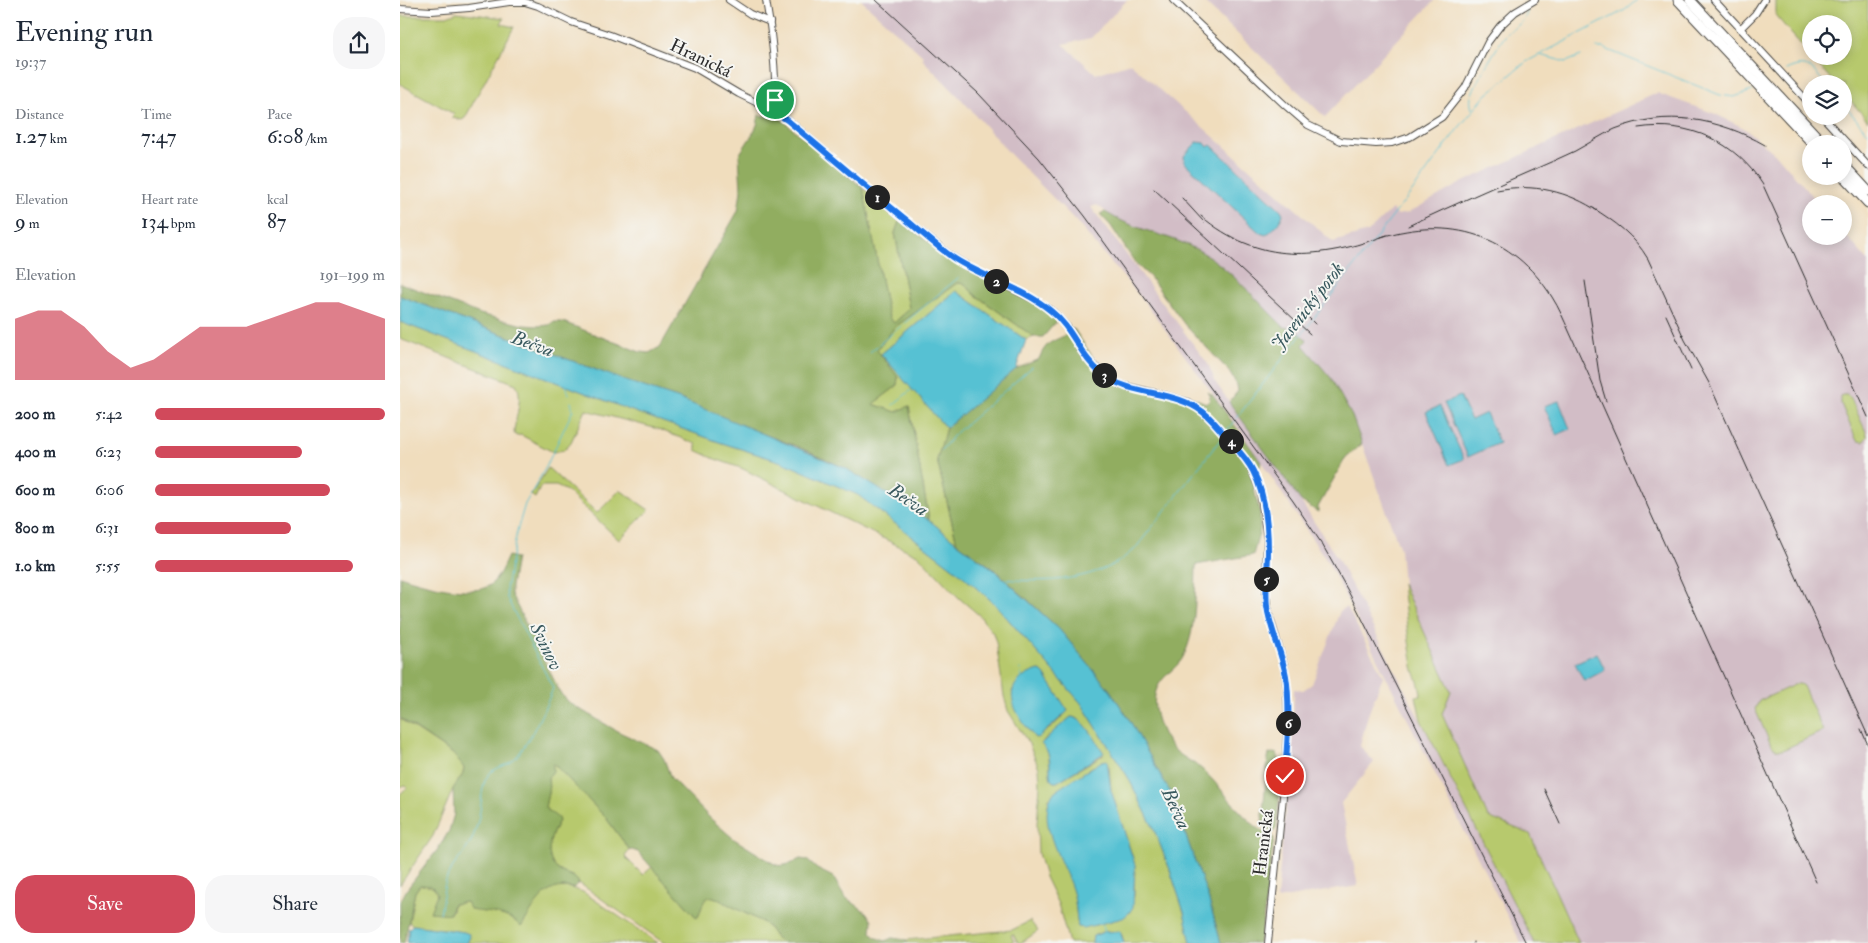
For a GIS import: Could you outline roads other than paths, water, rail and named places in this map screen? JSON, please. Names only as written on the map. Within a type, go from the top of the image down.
[{"type":"highway","points":[[1678,0],[1805,135]]},
{"type":"highway","points":[[1690,0],[1816,135]]},
{"type":"highway","points":[[1852,174],[1868,191]]},
{"type":"highway","points":[[1851,185],[1868,203]]},
{"type":"street","points":[[729,0],[750,14],[770,22]]},
{"type":"street","points":[[766,0],[770,22],[775,93],[772,110]]},
{"type":"street","points":[[1174,0],[1308,125],[1341,141],[1376,144],[1410,137],[1442,117],[1465,88],[1488,42],[1500,26],[1515,12],[1535,0]]},
{"type":"street","points":[[1714,0],[1802,95]]},
{"type":"street","points":[[1740,29],[1755,14],[1764,0]]},
{"type":"street","name":"Hranická","points":[[400,9],[432,11],[509,2],[533,4],[571,22],[695,68],[787,120],[950,256],[1037,301],[1053,312],[1069,330],[1085,357],[1105,376],[1121,385],[1159,393],[1188,402],[1209,417],[1249,464],[1260,490],[1267,539],[1267,604],[1284,664],[1287,687],[1288,718],[1284,783],[1268,943]]},
{"type":"street","points":[[1830,125],[1868,166]]},
{"type":"water","points":[[1197,142],[1205,143],[1208,147],[1211,145],[1281,210],[1283,214],[1280,220],[1269,233],[1266,235],[1260,233],[1185,163],[1184,156]]},
{"type":"water","points":[[956,291],[1026,340],[1016,369],[946,428],[881,354]]},
{"type":"water","points":[[400,296],[623,380],[680,399],[845,468],[929,520],[993,569],[1059,629],[1109,689],[1129,719],[1170,792],[1208,897],[1221,943],[1191,943],[1184,912],[1153,827],[1128,777],[1081,703],[994,603],[957,571],[858,495],[782,462],[635,412],[400,322]]},
{"type":"water","points":[[1460,396],[1471,420],[1486,413],[1499,443],[1468,457],[1444,403]]},
{"type":"water","points":[[1559,401],[1570,429],[1557,435],[1544,406]]},
{"type":"water","points":[[1440,406],[1464,459],[1449,465],[1426,412]]},
{"type":"water","points":[[1597,653],[1605,670],[1584,681],[1575,663]]},
{"type":"water","points":[[1039,670],[1044,674],[1068,711],[1039,737],[1035,738],[1015,709],[1013,691],[1017,683],[1025,676]]},
{"type":"water","points":[[1071,717],[1081,721],[1104,753],[1057,782],[1054,782],[1051,780],[1048,753],[1041,744]]},
{"type":"water","points":[[1107,760],[1111,790],[1135,865],[1133,907],[1123,918],[1084,928],[1078,927],[1073,894],[1052,840],[1047,814],[1049,802],[1055,791],[1102,761]]},
{"type":"water","points":[[413,925],[464,932],[469,934],[470,937],[467,943],[407,943],[409,928]]},
{"type":"water","points":[[1120,931],[1124,943],[1092,943],[1093,936],[1104,932]]},
{"type":"waterway","name":"Jasenický potok","points":[[1225,433],[1417,185],[1457,130],[1486,95],[1526,62],[1625,10],[1637,0]]},
{"type":"waterway","points":[[1472,109],[1471,97],[1486,66],[1505,36],[1524,19],[1527,11]]},
{"type":"waterway","points":[[1597,48],[1603,48],[1720,95],[1734,97],[1752,91]]},
{"type":"waterway","points":[[1540,55],[1566,62],[1581,56]]},
{"type":"waterway","points":[[1786,70],[1804,66],[1817,75]]},
{"type":"waterway","points":[[1852,114],[1868,133]]},
{"type":"waterway","points":[[870,352],[958,278]]},
{"type":"waterway","points":[[941,450],[956,433],[1032,367]]},
{"type":"waterway","name":"Svinov","points":[[566,385],[569,394]]},
{"type":"waterway","points":[[893,405],[911,390]]},
{"type":"waterway","name":"Svinov","points":[[440,913],[448,875],[468,847],[474,834],[487,777],[518,755],[536,727],[553,688],[507,598],[506,589],[517,531],[525,504],[546,467],[573,410],[571,402]]},
{"type":"waterway","name":"Jasenický potok","points":[[1004,579],[1033,581],[1076,577],[1090,574],[1119,561],[1135,549],[1223,436]]},
{"type":"waterway","points":[[1020,669],[1022,679]]},
{"type":"waterway","points":[[1103,925],[1105,933]]},
{"type":"railway","points":[[876,0],[978,93],[1039,158],[1085,216],[1293,501],[1322,544],[1347,589],[1526,943]]},
{"type":"railway","points":[[1408,226],[1572,152],[1615,129],[1634,123],[1653,119],[1692,119],[1729,128],[1765,145]]},
{"type":"railway","points":[[1638,128],[1675,127],[1710,137],[1725,146],[1752,170],[1763,185],[1868,417]]},
{"type":"railway","points":[[1497,190],[1510,188],[1550,190],[1575,199],[1599,212]]},
{"type":"railway","points":[[1154,189],[1310,334]]},
{"type":"railway","points":[[1182,198],[1204,222]]},
{"type":"railway","points":[[1593,208],[1624,230],[1643,250],[1648,259],[1685,340],[1709,383],[1868,736]]},
{"type":"railway","points":[[1201,216],[1223,232],[1245,243],[1268,250],[1291,253],[1314,253],[1338,249],[1387,235]]},
{"type":"railway","points":[[1381,237],[1407,231],[1431,229],[1455,230],[1477,235],[1499,245],[1518,258],[1536,275],[1552,297],[1816,882]]},
{"type":"railway","points":[[1585,281],[1600,381],[1606,401]]},
{"type":"railway","points":[[1666,315],[1691,370]]},
{"type":"railway","points":[[1309,318],[1315,324]]},
{"type":"railway","points":[[1861,729],[1868,745]]},
{"type":"railway","points":[[1544,789],[1560,824]]},
{"type":"water label","name":"Bečva","points":[[533,343]]},
{"type":"water label","name":"Bečva","points":[[909,499]]},
{"type":"water label","name":"Bečva","points":[[1177,808]]}]
